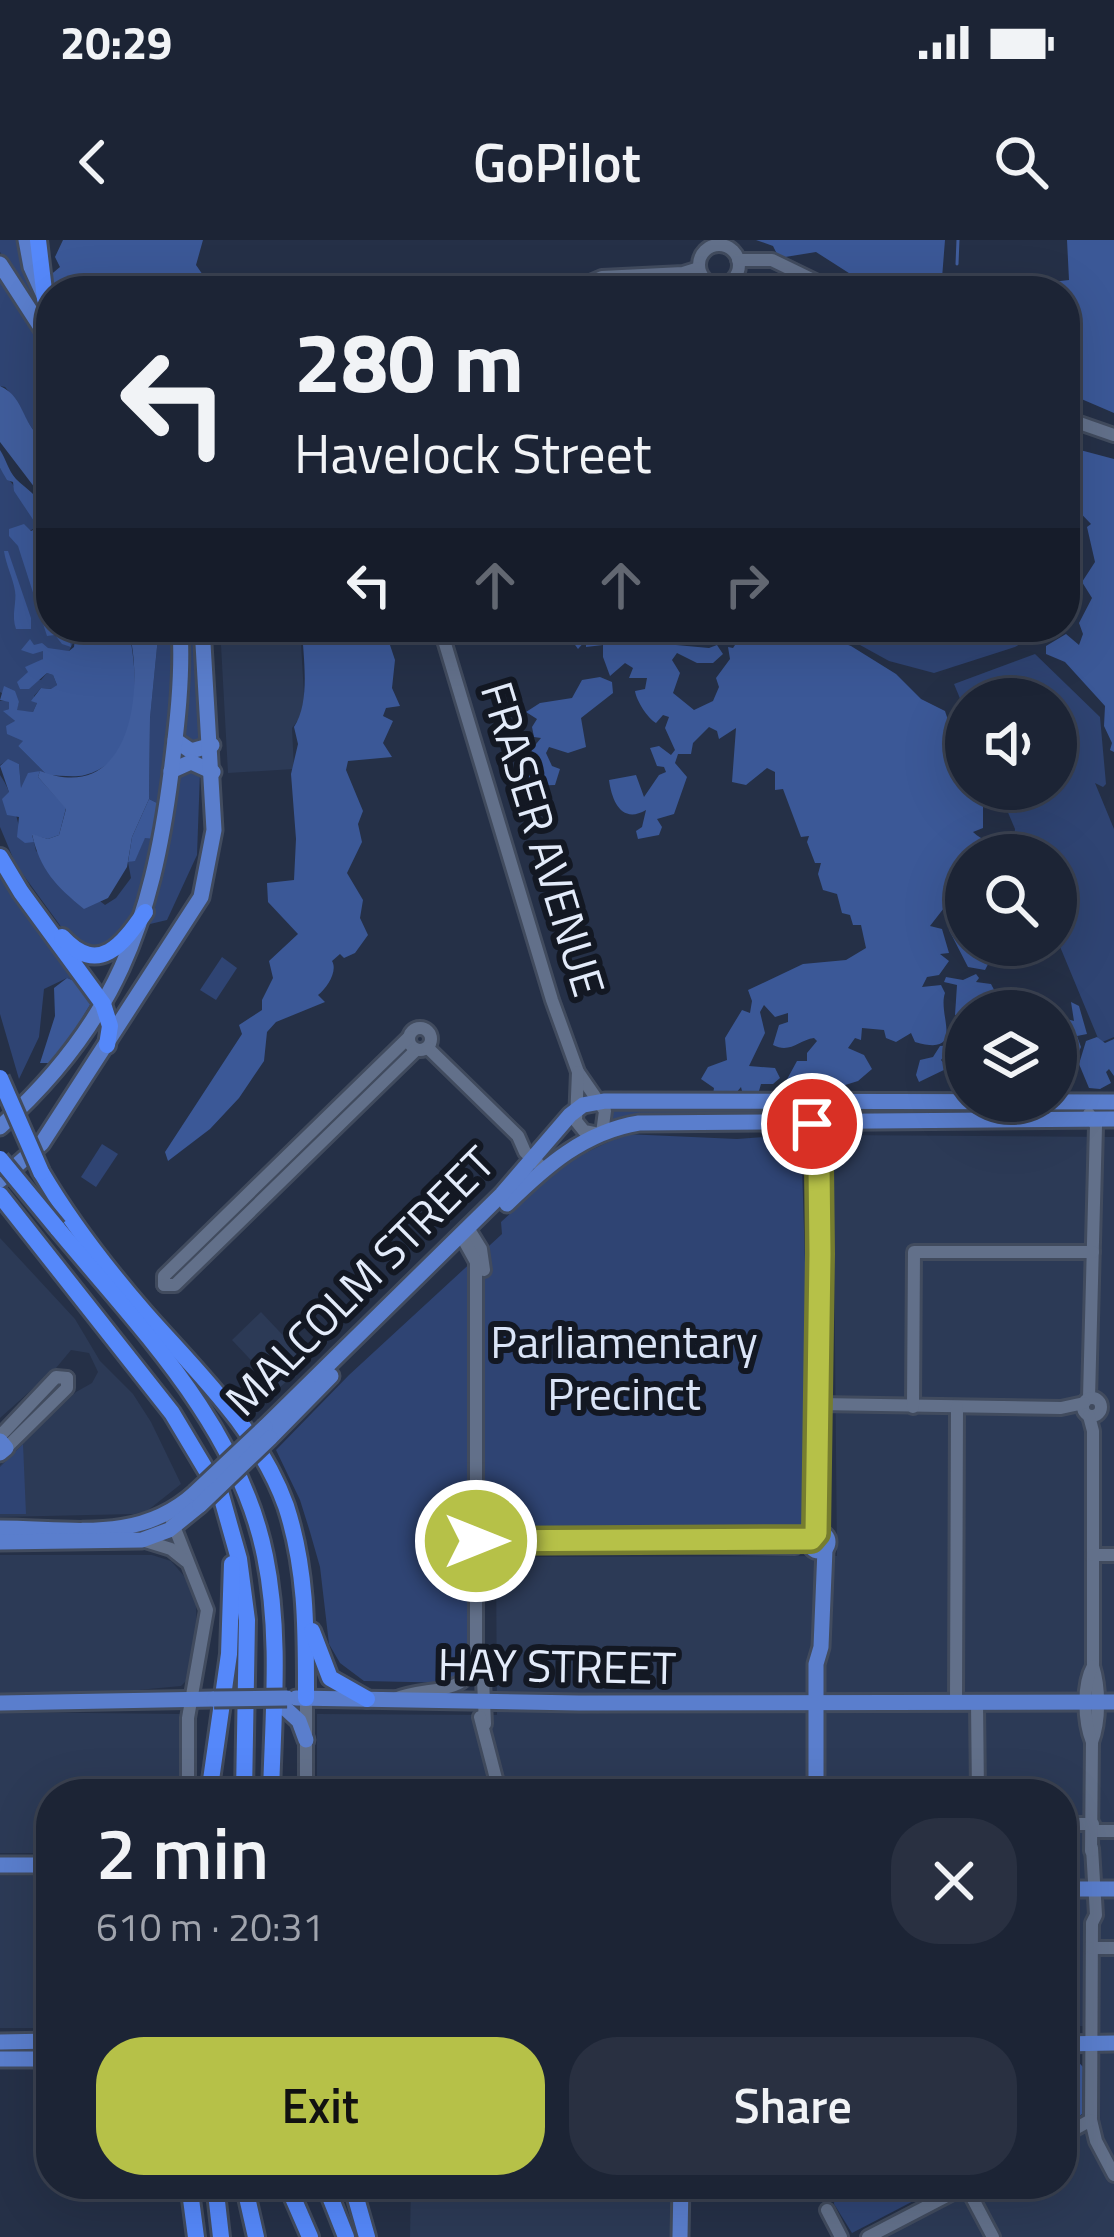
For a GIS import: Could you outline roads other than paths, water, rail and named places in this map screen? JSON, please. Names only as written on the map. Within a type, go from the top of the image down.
[{"type":"highway","points":[[38,240],[44,276]]},
{"type":"highway","points":[[0,857],[103,1004],[110,1026],[106,1045]]},
{"type":"highway","points":[[21,892],[70,945],[87,954],[108,953],[122,945],[145,912]]},
{"type":"highway","points":[[0,1058],[8,1122]]},
{"type":"highway","points":[[0,1078],[8,1122],[41,1172],[82,1258],[202,1408],[234,1464],[256,1520],[274,1628],[271,1779]]},
{"type":"highway","points":[[0,1159],[215,1391],[264,1459],[292,1528],[308,1619],[330,1678],[367,1699]]},
{"type":"highway","points":[[0,1195],[36,1245]]},
{"type":"highway","points":[[0,1209],[77,1293],[200,1454],[221,1495],[233,1533],[248,1636],[244,1779]]},
{"type":"highway","points":[[209,1779],[229,1654],[233,1533]]},
{"type":"highway","points":[[293,1702],[308,1619]]},
{"type":"highway","points":[[191,2199],[196,2237]]},
{"type":"highway","points":[[216,2199],[220,2237]]},
{"type":"highway","points":[[247,2199],[256,2237]]},
{"type":"highway","points":[[288,2199],[299,2237]]},
{"type":"highway","points":[[291,2199],[310,2237]]},
{"type":"highway","points":[[331,2199],[346,2237]]},
{"type":"highway","points":[[356,2199],[367,2237]]},
{"type":"main road","points":[[26,240],[36,278]]},
{"type":"main road","points":[[0,264],[36,320]]},
{"type":"main road","points":[[8,1122],[65,1060],[103,1004],[135,942],[163,839],[182,674],[181,642]]},
{"type":"main road","points":[[0,1180],[42,1143],[201,897],[214,830],[203,642]]},
{"type":"main road","points":[[176,740],[191,751],[212,746]]},
{"type":"main road","points":[[171,771],[191,762],[213,772]]},
{"type":"main road","points":[[600,1101],[945,1103]]},
{"type":"main road","name":"MALCOLM STREET","points":[[539,1164],[548,1141],[575,1111],[600,1101]]},
{"type":"main road","points":[[1077,1102],[1114,1102]]},
{"type":"main road","points":[[775,1104],[811,1112],[818,1122],[819,1779]]},
{"type":"main road","points":[[818,1122],[832,1109],[856,1104]]},
{"type":"main road","points":[[601,1134],[650,1122],[1114,1118]]},
{"type":"main road","name":"MALCOLM STREET","points":[[172,1520],[539,1164],[601,1134]]},
{"type":"main road","points":[[0,1528],[128,1528],[172,1520]]},
{"type":"main road","points":[[0,1542],[142,1540],[172,1520]]},
{"type":"main road","points":[[0,1703],[267,1698],[293,1702],[306,1739]]},
{"type":"main road","name":"HAY STREET","points":[[293,1702],[1100,1702]]},
{"type":"main road","points":[[821,1772],[823,1779]]},
{"type":"main road","points":[[0,1864],[36,1864]]},
{"type":"main road","points":[[1077,1889],[1114,1889]]},
{"type":"main road","points":[[1077,2041],[1114,2033]]},
{"type":"main road","points":[[1077,2036],[1114,2043]]},
{"type":"main road","points":[[0,2042],[36,2042]]},
{"type":"main road","points":[[0,2059],[36,2059]]},
{"type":"main road","points":[[680,2237],[681,2199]]},
{"type":"main road","points":[[690,2199],[690,2237]]},
{"type":"street","points":[[706,276],[699,268],[701,254],[710,243],[725,246],[738,260],[772,260],[805,276]]},
{"type":"street","points":[[734,276],[738,260]]},
{"type":"street","points":[[622,276],[699,268]]},
{"type":"street","points":[[1080,423],[1114,434]]},
{"type":"street","name":"FRASER AVENUE","points":[[445,642],[552,1000],[578,1072],[600,1101]]},
{"type":"street","points":[[418,1045],[336,1106],[277,1175],[175,1285],[164,1285],[164,1276],[277,1175],[346,1118],[418,1045]]},
{"type":"street","points":[[418,1045],[518,1136],[539,1164]]},
{"type":"street","name":"FRASER AVENUE","points":[[575,1111],[578,1072]]},
{"type":"street","points":[[575,1111],[578,1125],[601,1134],[606,1115],[600,1101]]},
{"type":"street","points":[[1092,1118],[1114,1102]]},
{"type":"street","points":[[1077,1105],[1096,1126],[1093,1666],[1087,1676],[1100,1702],[1088,1731],[1093,1828],[1091,2120],[1114,2175]]},
{"type":"street","points":[[336,1106],[346,1118]]},
{"type":"street","points":[[518,1136],[537,1144],[548,1141]]},
{"type":"street","points":[[467,1235],[484,1261],[476,1702],[497,1779]]},
{"type":"street","points":[[913,1407],[914,1252],[1093,1252]]},
{"type":"street","points":[[56,1377],[68,1378],[67,1388],[2,1444],[56,1377]]},
{"type":"street","points":[[819,1408],[1097,1406]]},
{"type":"street","points":[[956,1703],[957,1407]]},
{"type":"street","points":[[172,1520],[203,1592],[207,1623],[190,1701],[188,1779]]},
{"type":"street","points":[[142,1540],[178,1554],[194,1571]]},
{"type":"street","points":[[479,1541],[575,1541],[601,1546],[818,1542]]},
{"type":"street","points":[[394,1699],[414,1690],[454,1687],[473,1671],[479,1541]]},
{"type":"street","points":[[1093,1555],[1114,1555]]},
{"type":"street","points":[[977,1702],[978,1779]]},
{"type":"street","points":[[306,1739],[306,1779]]},
{"type":"street","points":[[1077,1826],[1114,1831]]},
{"type":"street","points":[[1092,1948],[1114,1948]]},
{"type":"street","points":[[1077,2127],[1091,2120]]},
{"type":"street","points":[[868,2237],[941,2199]]},
{"type":"street","points":[[975,2199],[993,2237]]},
{"type":"street","points":[[827,2210],[841,2237]]},
{"type":"waterway","points":[[957,264],[958,240]]},
{"type":"park label","name":"Parliamentary Precinct","points":[[624,1368]]}]
